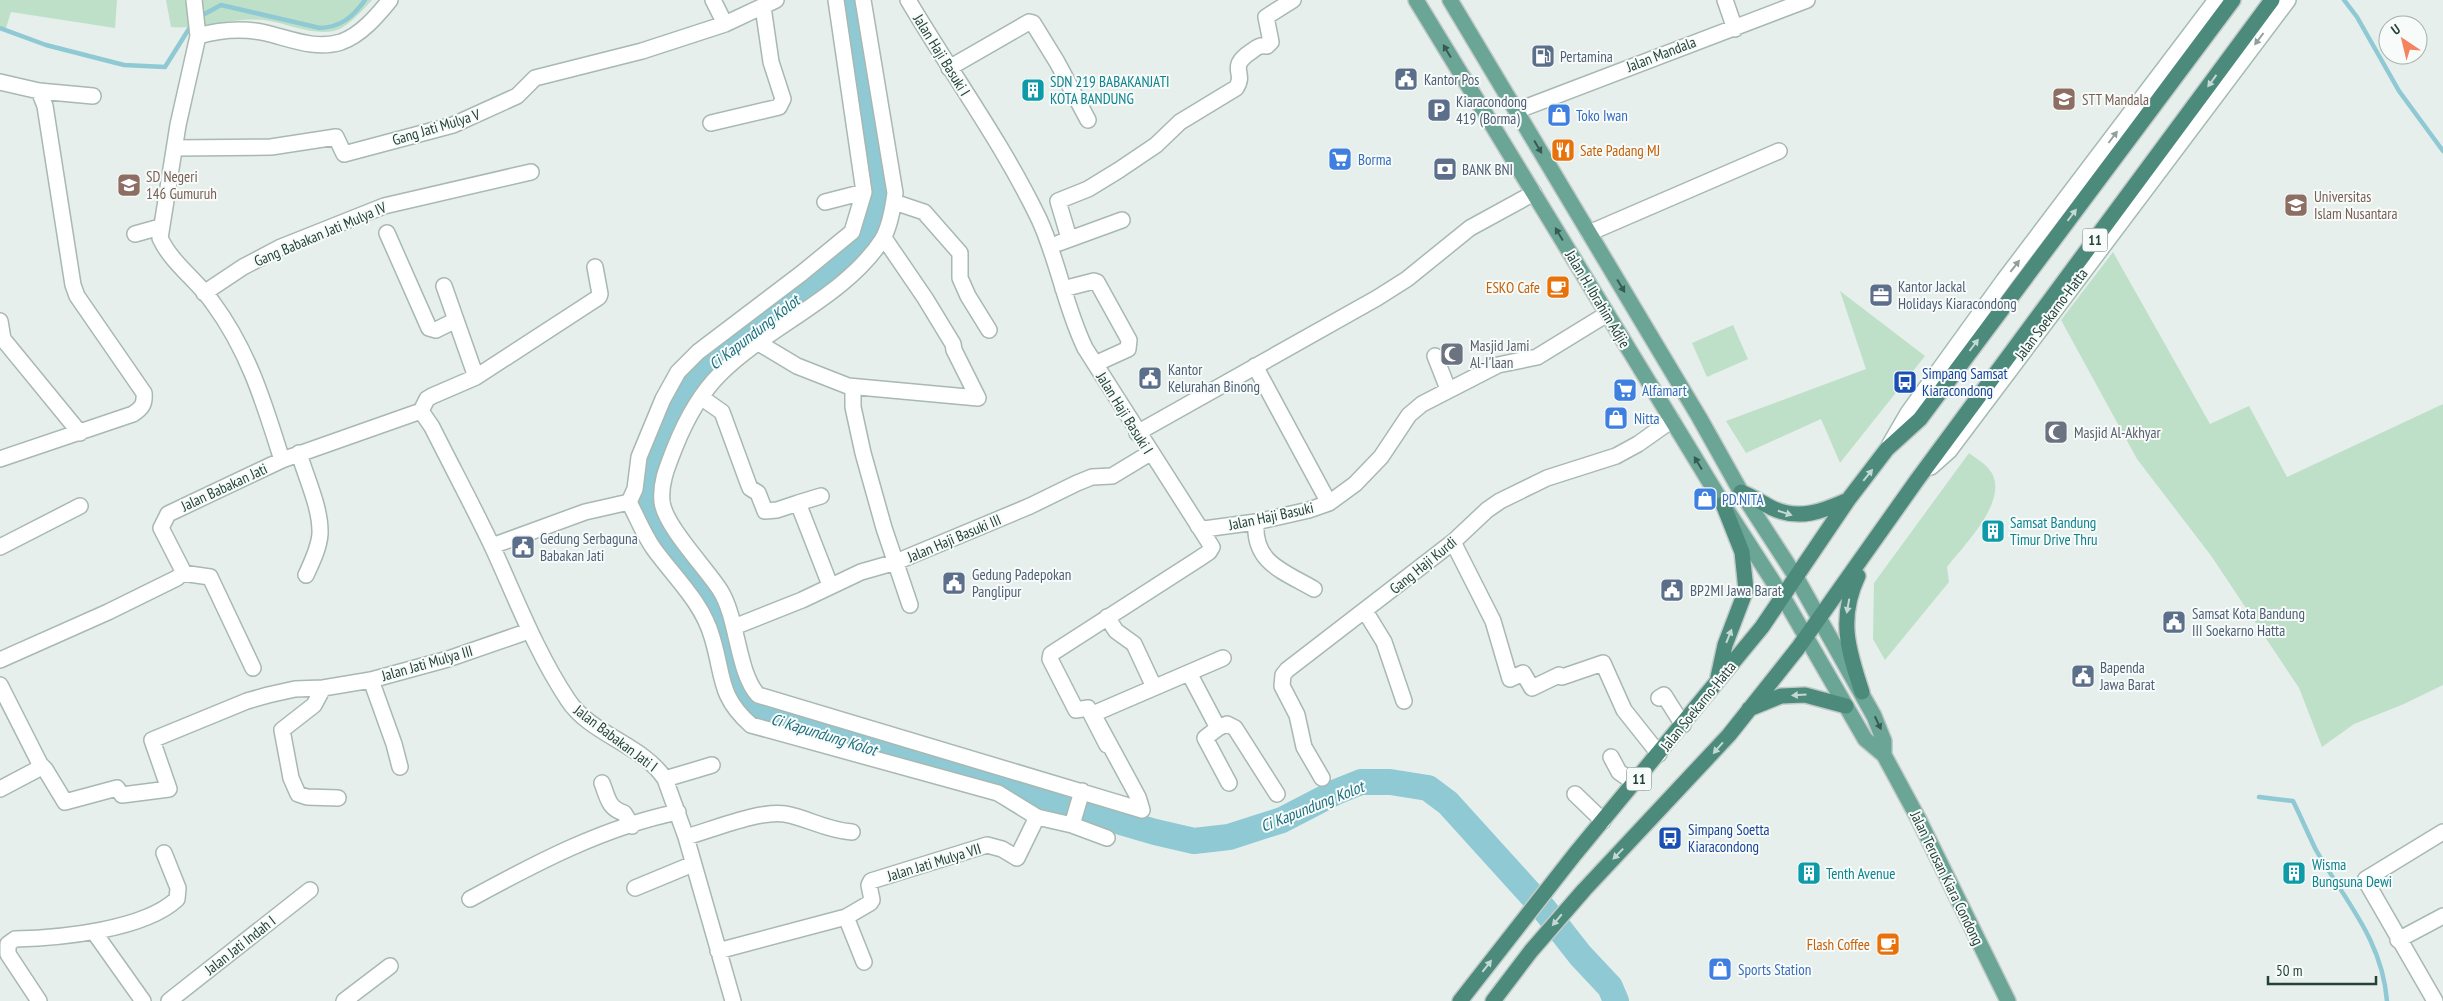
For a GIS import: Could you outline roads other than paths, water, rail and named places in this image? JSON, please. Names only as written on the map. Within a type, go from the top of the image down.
[{"type":"highway","name":"Jalan Soekarno-Hatta","points":[[1460,1001],[1560,873],[1660,754],[1783,597],[1848,500],[1887,450],[1920,419],[2232,0]]},
{"type":"highway","name":"Jalan Soekarno-Hatta","points":[[1494,1001],[1531,951],[1584,890],[1697,773],[1729,736],[1806,638],[1917,480],[2272,0]]},
{"type":"highway","points":[[1741,492],[1773,509],[1792,515],[1820,512],[1848,500]]},
{"type":"highway","points":[[1716,683],[1725,645],[1746,590],[1742,552],[1723,504]]},
{"type":"highway","points":[[1862,692],[1848,648],[1846,619],[1851,591],[1882,530]]},
{"type":"highway","points":[[1748,710],[1781,696],[1805,695],[1846,706]]},
{"type":"main road","name":"Jalan H. Ibrahim Adjie","points":[[1416,0],[1723,504],[1783,597],[1806,638]]},
{"type":"main road","name":"Jalan H. Ibrahim Adjie","points":[[1450,0],[1699,417],[1741,492],[1796,577],[1820,619]]},
{"type":"main road","name":"Jalan Terusan Kiara Condong","points":[[1820,619],[1882,731],[1884,755]]},
{"type":"main road","name":"Jalan Terusan Kiara Condong","points":[[1806,638],[1865,740],[1884,755],[1915,812],[2008,1001]]},
{"type":"street","points":[[194,0],[197,33],[160,227],[160,238],[164,247],[204,293],[237,339],[258,382],[282,460]]},
{"type":"street","points":[[197,33],[245,30],[314,44],[341,42],[352,37],[377,16],[390,0]]},
{"type":"street","points":[[714,0],[725,24]]},
{"type":"street","points":[[629,502],[635,489],[639,457],[663,399],[678,372],[698,352],[802,273],[852,232],[864,192],[836,0]]},
{"type":"street","points":[[863,0],[895,193],[884,238],[848,278],[758,342],[719,375],[682,428],[663,478],[662,502],[680,537],[721,591],[734,627],[750,685],[758,695],[1082,794],[1142,810],[1138,798],[1093,714],[1223,658]]},
{"type":"street","name":"Jalan Haji Basuki I","points":[[908,0],[949,68],[1008,158],[1040,222],[1076,330],[1137,433],[1198,526],[1211,550],[1055,650],[1050,659],[1076,710],[1088,708],[1107,745]]},
{"type":"street","points":[[1069,238],[1058,201],[1088,189],[1119,170],[1156,144],[1180,122],[1236,88],[1239,81],[1238,63],[1241,58],[1260,46],[1267,46],[1271,42],[1266,17],[1293,0]]},
{"type":"street","points":[[1725,0],[1735,29]]},
{"type":"street","name":"Jalan Mandala","points":[[1516,110],[1687,44],[1735,29],[1807,0]]},
{"type":"street","name":"Jalan Soekarno-Hatta","points":[[1887,450],[1908,413],[2004,280],[2216,0]]},
{"type":"street","name":"Jalan Soekarno-Hatta","points":[[1917,480],[1949,451],[2288,0]]},
{"type":"street","points":[[711,123],[779,108],[782,103],[783,99],[771,62],[770,4]]},
{"type":"street","name":"Gang Jati Mulya V","points":[[175,148],[271,147],[336,137],[344,154],[454,125],[517,96],[535,78],[642,50],[725,24],[770,4]]},
{"type":"street","points":[[949,68],[1009,32],[1029,22],[1032,23],[1057,62],[1088,120]]},
{"type":"street","points":[[0,82],[39,91],[93,96]]},
{"type":"street","points":[[0,459],[80,434],[133,414],[141,409],[145,402],[144,393],[77,296],[73,285],[45,106],[39,91]]},
{"type":"street","points":[[1589,233],[1779,151]]},
{"type":"street","name":"Gang Babakan Jati Mulya IV","points":[[204,293],[243,266],[282,247],[384,206],[531,172]]},
{"type":"street","points":[[825,202],[864,192]]},
{"type":"street","points":[[1137,433],[1407,280],[1470,228],[1534,193]]},
{"type":"street","points":[[894,202],[924,212],[960,253],[960,278],[968,296],[989,330]]},
{"type":"street","points":[[1049,247],[1069,238],[1122,220]]},
{"type":"street","points":[[135,234],[160,227]]},
{"type":"street","points":[[387,233],[429,328],[436,330],[456,320]]},
{"type":"street","points":[[758,342],[797,366],[853,387],[976,398],[978,396],[954,350],[953,344],[925,298],[884,238]]},
{"type":"street","points":[[420,411],[427,399],[476,377],[599,297],[595,267]]},
{"type":"street","points":[[1063,289],[1094,280],[1097,282],[1129,340],[1128,349],[1095,364]]},
{"type":"street","points":[[444,286],[476,377]]},
{"type":"street","name":"Jalan Haji Basuki","points":[[1198,526],[1204,529],[1256,522],[1309,510],[1329,503],[1355,484],[1381,457],[1409,414],[1448,390],[1498,365],[1536,357],[1607,314]]},
{"type":"street","points":[[0,321],[1,340],[80,434]]},
{"type":"street","points":[[1435,356],[1448,390]]},
{"type":"street","points":[[1255,366],[1329,503]]},
{"type":"street","name":"Jalan Haji Basuki III","points":[[853,387],[853,407],[863,453],[896,562],[1030,506],[1092,477],[1112,476],[1150,453]]},
{"type":"street","points":[[702,398],[722,412],[748,484],[750,488],[758,493],[765,511],[777,510],[821,496]]},
{"type":"street","name":"Jalan Babakan Jati","points":[[182,573],[182,569],[161,528],[168,514],[299,453],[420,411]]},
{"type":"street","name":"Jalan Babakan Jati I","points":[[420,411],[432,427],[492,546],[529,631],[569,702],[585,717],[639,754],[660,771],[665,779],[686,837],[732,1001]]},
{"type":"street","name":"Gang Haji Kurdi","points":[[1322,778],[1304,747],[1297,715],[1280,681],[1287,670],[1454,542],[1487,510],[1547,478],[1616,456],[1672,420]]},
{"type":"street","points":[[299,453],[316,508],[320,533],[318,546],[306,575]]},
{"type":"street","points":[[492,546],[586,512],[629,502]]},
{"type":"street","points":[[629,502],[653,548],[690,592],[712,636],[725,693],[732,706],[751,726],[998,793],[1037,816],[1073,824],[1107,838]]},
{"type":"street","points":[[798,502],[830,585]]},
{"type":"street","points":[[0,547],[80,506]]},
{"type":"street","points":[[1256,522],[1256,543],[1272,565],[1314,588]]},
{"type":"street","points":[[1454,542],[1493,621],[1510,680],[1523,673],[1532,688],[1559,676],[1562,677],[1603,663],[1624,710],[1660,754]]},
{"type":"street","points":[[734,627],[802,600],[830,585],[861,572],[896,562],[910,605]]},
{"type":"street","points":[[0,660],[108,612],[177,578],[182,573],[210,577],[253,668]]},
{"type":"street","points":[[1366,611],[1384,642],[1404,701]]},
{"type":"street","points":[[1107,617],[1116,631],[1134,644],[1154,688]]},
{"type":"street","name":"Jalan Jati Mulya III","points":[[40,764],[65,802],[118,788],[122,795],[169,788],[152,740],[247,701],[294,689],[323,688],[371,680],[448,659],[529,631]]},
{"type":"street","points":[[1189,672],[1218,728]]},
{"type":"street","points":[[371,680],[394,744],[400,767]]},
{"type":"street","points":[[0,685],[40,764],[36,770],[0,789]]},
{"type":"street","points":[[323,688],[312,707],[284,727],[282,736],[291,778],[298,794],[307,797],[338,798]]},
{"type":"street","points":[[1659,698],[1664,695],[1683,725]]},
{"type":"street","points":[[1229,783],[1205,738],[1227,724],[1235,728],[1277,794]]},
{"type":"street","points":[[1611,758],[1620,772],[1635,783]]},
{"type":"street","points":[[665,779],[712,766]]},
{"type":"street","points":[[602,783],[612,807],[616,811],[624,813],[632,826]]},
{"type":"street","points":[[1073,824],[1082,794]]},
{"type":"street","points":[[1575,794],[1603,821]]},
{"type":"street","points":[[470,899],[576,845],[678,812]]},
{"type":"street","points":[[686,837],[756,816],[776,814],[786,814],[829,829],[852,832]]},
{"type":"street","name":"Jalan Jati Mulya VII","points":[[846,917],[870,903],[872,900],[869,885],[871,881],[987,845],[1019,857],[1037,816]]},
{"type":"street","points":[[2435,1001],[2398,940],[2366,879],[2443,832]]},
{"type":"street","points":[[39,1001],[8,954],[8,944],[15,939],[94,932],[138,920],[170,905],[177,899],[178,888],[164,853]]},
{"type":"street","points":[[635,888],[693,864]]},
{"type":"street","name":"Jalan Jati Indah I","points":[[169,1001],[310,890]]},
{"type":"street","points":[[2398,940],[2443,916]]},
{"type":"street","points":[[718,951],[846,917],[864,962]]},
{"type":"street","points":[[94,932],[143,1001]]},
{"type":"street","points":[[344,1001],[390,966]]},
{"type":"waterway","points":[[199,17],[221,5],[320,28],[334,26],[346,20],[365,0]]},
{"type":"waterway","name":"Ci Kapundung Kolot","points":[[847,0],[881,200],[872,231],[849,259],[712,362],[686,391],[667,426],[648,484],[644,504],[653,529],[711,605],[722,628],[731,675],[738,694],[754,711],[805,730],[1155,832],[1194,841],[1229,837],[1282,820],[1336,792],[1361,782],[1390,782],[1428,788],[1448,803],[1544,909],[1580,955],[1610,987],[1616,1001]]},
{"type":"waterway","points":[[2344,0],[2357,17],[2399,91],[2443,151]]},
{"type":"waterway","points":[[0,28],[46,45],[124,65],[165,67],[192,24]]},
{"type":"waterway","points":[[2259,797],[2293,801],[2316,850],[2370,939],[2384,979],[2387,1001]]},
{"type":"place","name":"Pertamina","points":[[1543,56]]},
{"type":"place","name":"Kantor Pos","points":[[1406,79]]},
{"type":"place","name":"SDN 219 BABAKANJATI KOTA BANDUNG","points":[[1033,90]]},
{"type":"place","name":"STT Mandala","points":[[2064,99]]},
{"type":"place","name":"Kiaracondong 419 (Borma)","points":[[1439,110]]},
{"type":"place","name":"Toko Iwan","points":[[1559,115]]},
{"type":"place","name":"Sate Padang MJ","points":[[1563,150]]},
{"type":"place","name":"Borma","points":[[1340,159]]},
{"type":"place","name":"BANK BNI","points":[[1445,169]]},
{"type":"place","name":"SD Negeri 146 Gumuruh","points":[[129,185]]},
{"type":"place","name":"Universitas Islam Nusantara","points":[[2296,205]]},
{"type":"place","name":"ESKO Cafe","points":[[1558,287]]},
{"type":"place","name":"Kantor Jackal Holidays Kiaracondong","points":[[1881,295]]},
{"type":"place","name":"Masjid Jami Al-I'laan","points":[[1452,354]]},
{"type":"place","name":"Kantor Kelurahan Binong","points":[[1150,378]]},
{"type":"place","name":"Simpang Samsat Kiaracondong","points":[[1905,382]]},
{"type":"place","name":"Alfamart","points":[[1625,390]]},
{"type":"place","name":"Nitta","points":[[1616,418]]},
{"type":"place","name":"Masjid Al-Akhyar","points":[[2056,432]]},
{"type":"place","name":"PD.NITA","points":[[1705,499]]},
{"type":"place","name":"Samsat Bandung Timur Drive Thru","points":[[1993,531]]},
{"type":"place","name":"Gedung Serbaguna Babakan Jati","points":[[523,547]]},
{"type":"place","name":"Gedung Padepokan Panglipur","points":[[954,583]]},
{"type":"place","name":"BP2MI Jawa Barat","points":[[1672,590]]},
{"type":"place","name":"Samsat Kota Bandung III Soekarno Hatta","points":[[2174,622]]},
{"type":"place","name":"Bapenda Jawa Barat","points":[[2083,676]]},
{"type":"place","name":"Simpang Soetta Kiaracondong","points":[[1670,838]]},
{"type":"place","name":"Tenth Avenue","points":[[1809,873]]},
{"type":"place","name":"Wisma Bungsuna Dewi","points":[[2294,873]]},
{"type":"place","name":"Flash Coffee","points":[[1888,944]]},
{"type":"place","name":"Sports Station","points":[[1720,969]]}]
